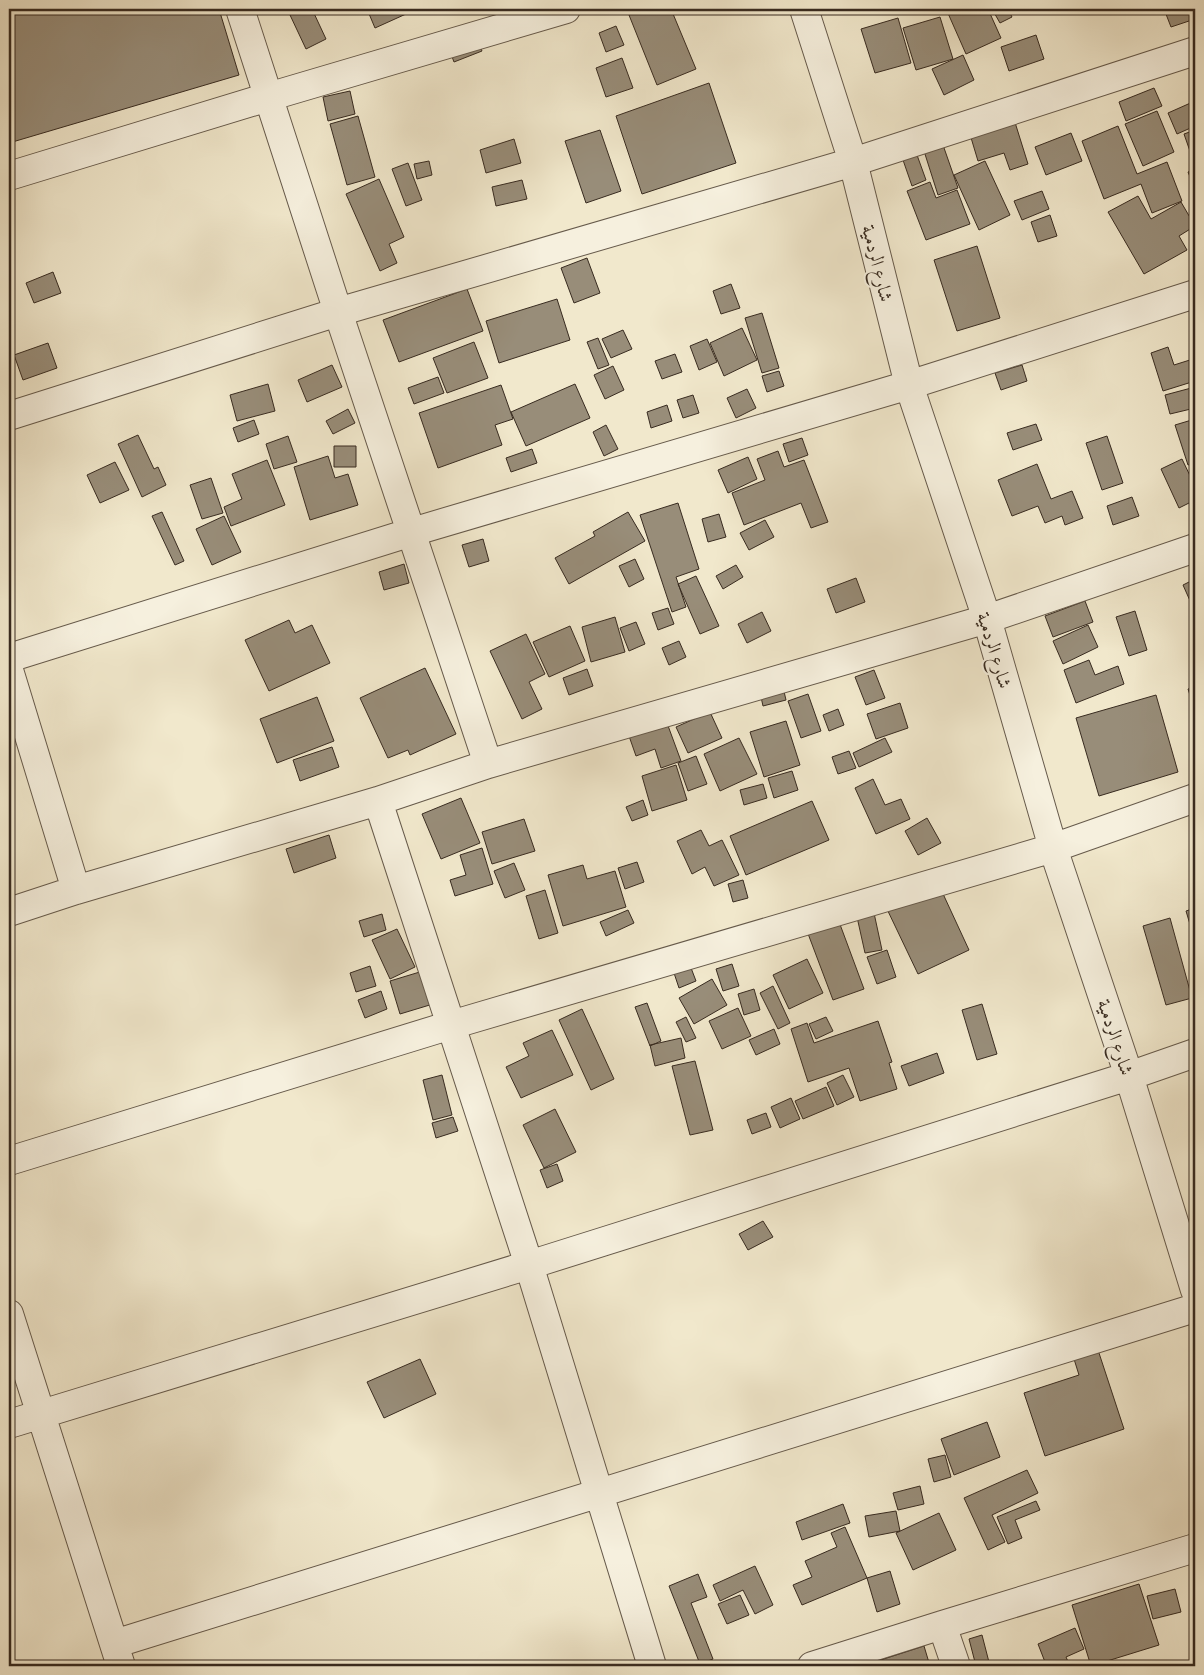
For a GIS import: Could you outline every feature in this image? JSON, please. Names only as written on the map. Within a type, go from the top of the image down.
[{"type":"street","points":[[240,9],[488,764]]},
{"type":"street","points":[[9,176],[566,9]]},
{"type":"street","name":"شارع الردمية","points":[[804,9],[853,162],[909,385],[987,619],[1053,848],[1128,1076],[1195,1290]]},
{"type":"street","points":[[9,416],[338,312],[853,162],[1195,51]]},
{"type":"street","points":[[9,658],[412,532],[909,385],[1195,294]]},
{"type":"street","points":[[9,912],[76,890],[378,801],[488,764],[987,619],[1195,548]]},
{"type":"street","points":[[9,670],[76,890]]},
{"type":"street","points":[[9,1161],[452,1025],[1053,848],[1195,798]]},
{"type":"street","points":[[378,801],[530,1265],[652,1666]]},
{"type":"street","points":[[9,1424],[530,1265],[1128,1076],[1195,1053]]},
{"type":"street","points":[[9,1314],[118,1655],[600,1494],[1195,1308]]},
{"type":"street","points":[[812,1666],[1195,1548]]},
{"type":"street","points":[[942,1625],[956,1666]]},
{"type":"building","points":[[9,9],[219,9],[239,75],[9,143]]},
{"type":"building","points":[[304,9],[312,9],[326,39],[306,49],[290,15]]},
{"type":"building","points":[[367,9],[403,9],[406,14],[375,28]]},
{"type":"building","points":[[645,9],[671,9],[696,69],[657,85],[629,15]]},
{"type":"building","points":[[952,9],[988,9],[1001,38],[966,54],[947,11]]},
{"type":"building","points":[[992,9],[1008,9],[1012,17],[1000,23]]},
{"type":"building","points":[[1164,9],[1195,9],[1195,19],[1171,27]]},
{"type":"building","points":[[940,17],[953,59],[916,70],[903,28]]},
{"type":"building","points":[[898,18],[911,63],[875,73],[861,29]]},
{"type":"building","points":[[616,26],[624,45],[606,52],[599,33]]},
{"type":"building","points":[[475,35],[482,51],[454,62],[448,46]]},
{"type":"building","points":[[1036,35],[1044,59],[1009,71],[1001,47]]},
{"type":"building","points":[[963,55],[974,80],[944,95],[932,69]]},
{"type":"building","points":[[622,58],[633,88],[606,97],[596,68]]},
{"type":"building","points":[[709,83],[736,163],[642,194],[616,116]]},
{"type":"building","points":[[1154,88],[1162,106],[1126,121],[1119,102]]},
{"type":"building","points":[[350,91],[355,114],[328,121],[323,97]]},
{"type":"building","points":[[1195,101],[1195,126],[1177,134],[1168,113]]},
{"type":"building","points":[[1157,111],[1174,152],[1143,166],[1125,124]]},
{"type":"building","points":[[358,116],[375,177],[347,185],[330,124]]},
{"type":"building","points":[[1013,116],[1028,164],[1010,170],[1004,153],[978,161],[969,131]]},
{"type":"building","points":[[1118,126],[1137,174],[1167,162],[1182,201],[1152,213],[1141,184],[1104,199],[1082,141]]},
{"type":"building","points":[[600,130],[621,191],[586,203],[565,141]]},
{"type":"building","points":[[1195,130],[1195,155],[1192,157],[1184,134]]},
{"type":"building","points":[[1071,133],[1082,161],[1046,175],[1035,147]]},
{"type":"building","points":[[514,139],[521,163],[486,173],[480,150]]},
{"type":"building","points":[[943,145],[958,188],[938,195],[924,151]]},
{"type":"building","points":[[917,155],[926,180],[912,186],[903,160]]},
{"type":"building","points":[[429,161],[432,175],[417,179],[414,164]]},
{"type":"building","points":[[985,161],[1010,215],[979,230],[954,175]]},
{"type":"building","points":[[408,163],[422,200],[406,206],[392,169]]},
{"type":"building","points":[[1195,169],[1195,189],[1188,172]]},
{"type":"building","points":[[379,179],[404,237],[389,244],[397,263],[380,271],[346,194]]},
{"type":"building","points":[[522,180],[527,199],[496,206],[492,187]]},
{"type":"building","points":[[930,182],[936,198],[957,190],[970,224],[926,240],[907,191]]},
{"type":"building","points":[[1042,191],[1049,209],[1022,220],[1014,201]]},
{"type":"building","points":[[1138,196],[1151,219],[1181,202],[1195,226],[1179,236],[1187,250],[1144,274],[1108,212]]},
{"type":"building","points":[[1050,215],[1057,236],[1038,242],[1031,222]]},
{"type":"building","points":[[977,246],[1000,318],[957,331],[934,260]]},
{"type":"building","points":[[587,258],[600,293],[574,303],[561,268]]},
{"type":"building","points":[[53,272],[61,293],[34,303],[26,283]]},
{"type":"building","points":[[731,284],[740,308],[721,314],[713,291]]},
{"type":"building","points":[[467,289],[483,331],[399,362],[383,320]]},
{"type":"building","points":[[557,299],[570,340],[499,363],[486,321]]},
{"type":"building","points":[[762,313],[779,368],[762,373],[745,318]]},
{"type":"building","points":[[742,328],[757,360],[724,376],[710,343]]},
{"type":"building","points":[[623,330],[632,349],[611,358],[602,339]]},
{"type":"building","points":[[598,338],[609,365],[598,369],[587,342]]},
{"type":"building","points":[[707,339],[717,362],[699,370],[690,346]]},
{"type":"building","points":[[474,342],[488,378],[447,393],[433,358]]},
{"type":"building","points":[[48,343],[57,368],[23,380],[14,355]]},
{"type":"building","points":[[1168,347],[1174,365],[1193,359],[1195,381],[1163,391],[1151,353]]},
{"type":"building","points":[[675,354],[682,372],[662,379],[655,361]]},
{"type":"building","points":[[332,365],[342,387],[307,402],[298,380]]},
{"type":"building","points":[[1022,365],[1027,381],[1001,390],[995,373]]},
{"type":"building","points":[[613,366],[624,390],[605,399],[594,375]]},
{"type":"building","points":[[779,371],[784,386],[767,392],[762,376]]},
{"type":"building","points":[[438,377],[444,393],[414,404],[408,388]]},
{"type":"building","points":[[268,384],[275,411],[237,421],[230,395]]},
{"type":"building","points":[[575,384],[590,418],[526,446],[511,412]]},
{"type":"building","points":[[501,385],[513,419],[495,425],[502,445],[438,468],[419,413]]},
{"type":"building","points":[[1195,387],[1195,408],[1170,414],[1165,395]]},
{"type":"building","points":[[747,389],[756,408],[736,418],[727,398]]},
{"type":"building","points":[[693,395],[699,413],[683,418],[677,400]]},
{"type":"building","points":[[667,405],[672,421],[651,428],[647,412]]},
{"type":"building","points":[[348,409],[355,423],[333,434],[326,421]]},
{"type":"building","points":[[1195,419],[1195,463],[1188,465],[1175,425]]},
{"type":"building","points":[[254,420],[259,434],[238,442],[233,428]]},
{"type":"building","points":[[1036,424],[1042,440],[1013,450],[1007,433]]},
{"type":"building","points":[[606,425],[618,449],[604,456],[593,432]]},
{"type":"building","points":[[138,435],[154,469],[158,467],[166,485],[142,497],[118,444]]},
{"type":"building","points":[[288,436],[297,462],[274,469],[266,444]]},
{"type":"building","points":[[1107,436],[1123,483],[1102,490],[1086,443]]},
{"type":"building","points":[[802,438],[808,455],[789,462],[783,444]]},
{"type":"building","points":[[334,446],[356,446],[356,467],[334,467]]},
{"type":"building","points":[[532,449],[537,463],[511,472],[506,458]]},
{"type":"building","points":[[778,451],[784,467],[804,460],[828,522],[811,528],[801,503],[744,525],[732,493],[765,480],[757,459]]},
{"type":"building","points":[[328,456],[335,478],[348,474],[358,505],[310,520],[294,467]]},
{"type":"building","points":[[748,457],[757,479],[728,493],[718,470]]},
{"type":"building","points":[[1182,459],[1193,482],[1195,481],[1195,500],[1179,508],[1161,469]]},
{"type":"building","points":[[267,460],[285,505],[231,526],[224,507],[242,499],[232,474]]},
{"type":"building","points":[[115,462],[129,490],[100,503],[87,475]]},
{"type":"building","points":[[1037,464],[1051,499],[1072,491],[1083,518],[1065,525],[1062,516],[1045,523],[1038,506],[1012,516],[998,480]]},
{"type":"building","points":[[211,478],[223,513],[202,519],[190,485]]},
{"type":"building","points":[[1132,497],[1139,516],[1113,525],[1107,506]]},
{"type":"building","points":[[678,503],[699,569],[676,577],[686,607],[672,612],[640,515]]},
{"type":"building","points":[[162,512],[184,561],[175,565],[152,516]]},
{"type":"building","points":[[628,512],[645,541],[569,584],[555,558],[595,536],[593,532]]},
{"type":"building","points":[[719,514],[726,537],[708,542],[702,519]]},
{"type":"building","points":[[224,516],[241,552],[212,565],[196,529]]},
{"type":"building","points":[[765,520],[774,537],[749,550],[740,533]]},
{"type":"building","points":[[483,539],[489,561],[469,567],[462,545]]},
{"type":"building","points":[[635,559],[644,579],[629,587],[619,566]]},
{"type":"building","points":[[404,564],[409,583],[384,590],[379,572]]},
{"type":"building","points":[[736,565],[743,577],[723,589],[716,576]]},
{"type":"building","points":[[696,576],[719,626],[700,634],[678,584]]},
{"type":"building","points":[[856,578],[865,602],[836,613],[827,589]]},
{"type":"building","points":[[1195,579],[1195,612],[1183,585]]},
{"type":"building","points":[[1085,601],[1093,622],[1053,637],[1045,616]]},
{"type":"building","points":[[668,608],[674,624],[658,630],[652,613]]},
{"type":"building","points":[[1135,611],[1147,650],[1129,656],[1116,617]]},
{"type":"building","points":[[762,612],[771,631],[747,643],[738,624]]},
{"type":"building","points":[[615,617],[625,652],[591,662],[582,627]]},
{"type":"building","points":[[289,620],[295,633],[312,625],[330,663],[269,691],[245,640]]},
{"type":"building","points":[[636,622],[645,644],[629,651],[620,628]]},
{"type":"building","points":[[1088,625],[1098,647],[1063,664],[1053,641]]},
{"type":"building","points":[[570,626],[585,661],[549,677],[533,642]]},
{"type":"building","points":[[526,634],[545,674],[529,682],[542,709],[522,719],[490,651]]},
{"type":"building","points":[[679,641],[686,657],[669,665],[662,648]]},
{"type":"building","points":[[1089,660],[1095,675],[1118,666],[1124,684],[1076,703],[1064,670]]},
{"type":"building","points":[[425,668],[456,734],[410,755],[408,750],[388,758],[360,698]]},
{"type":"building","points":[[587,669],[593,686],[569,695],[563,678]]},
{"type":"building","points":[[874,670],[885,698],[866,705],[855,677]]},
{"type":"building","points":[[782,683],[786,700],[763,706],[759,688]]},
{"type":"building","points":[[1195,687],[1195,711],[1188,689]]},
{"type":"building","points":[[808,694],[821,731],[801,738],[788,701]]},
{"type":"building","points":[[1156,695],[1178,772],[1099,796],[1076,718]]},
{"type":"building","points":[[317,697],[334,741],[277,763],[260,719]]},
{"type":"building","points":[[900,703],[908,728],[876,739],[867,714]]},
{"type":"building","points":[[838,709],[844,725],[829,731],[823,715]]},
{"type":"building","points":[[710,712],[722,738],[688,753],[676,727]]},
{"type":"building","points":[[786,721],[800,765],[764,777],[750,732]]},
{"type":"building","points":[[667,723],[681,761],[661,768],[655,749],[636,756],[629,736]]},
{"type":"building","points":[[739,738],[757,774],[720,791],[704,754]]},
{"type":"building","points":[[885,738],[892,752],[859,767],[853,753]]},
{"type":"building","points":[[332,747],[339,767],[300,781],[293,760]]},
{"type":"building","points":[[849,751],[856,768],[838,774],[832,757]]},
{"type":"building","points":[[696,756],[707,784],[688,791],[678,763]]},
{"type":"building","points":[[676,765],[687,800],[652,811],[642,776]]},
{"type":"building","points":[[792,771],[798,790],[774,798],[768,778]]},
{"type":"building","points":[[873,779],[885,805],[901,799],[910,819],[876,834],[855,788]]},
{"type":"building","points":[[763,784],[767,798],[744,805],[740,790]]},
{"type":"building","points":[[461,798],[480,843],[441,859],[422,814]]},
{"type":"building","points":[[643,800],[648,815],[632,821],[626,807]]},
{"type":"building","points":[[812,801],[829,840],[746,875],[730,836]]},
{"type":"building","points":[[927,818],[941,843],[918,855],[905,831]]},
{"type":"building","points":[[524,819],[535,851],[492,864],[482,832]]},
{"type":"building","points":[[701,830],[709,846],[722,840],[739,875],[714,886],[705,867],[692,874],[677,841]]},
{"type":"building","points":[[329,835],[336,858],[294,873],[286,849]]},
{"type":"building","points":[[482,848],[493,884],[455,896],[450,880],[466,875],[460,855]]},
{"type":"building","points":[[637,862],[644,882],[625,889],[618,868]]},
{"type":"building","points":[[514,863],[525,890],[505,898],[494,871]]},
{"type":"building","points":[[583,865],[587,879],[615,871],[626,907],[563,926],[548,875]]},
{"type":"building","points":[[743,880],[748,898],[733,902],[728,884]]},
{"type":"building","points":[[938,883],[969,950],[918,974],[886,907]]},
{"type":"building","points":[[545,890],[558,933],[539,939],[526,896]]},
{"type":"building","points":[[1195,908],[1195,941],[1186,911]]},
{"type":"building","points":[[628,910],[634,923],[606,936],[600,922]]},
{"type":"building","points":[[874,913],[882,950],[865,953],[857,917]]},
{"type":"building","points":[[382,914],[386,930],[364,937],[359,921]]},
{"type":"building","points":[[1170,918],[1192,998],[1166,1005],[1143,926]]},
{"type":"building","points":[[838,919],[864,989],[833,1000],[807,931]]},
{"type":"building","points":[[397,929],[415,967],[390,979],[372,940]]},
{"type":"building","points":[[887,950],[896,977],[877,984],[867,957]]},
{"type":"building","points":[[807,959],[823,993],[789,1009],[773,975]]},
{"type":"building","points":[[688,960],[696,981],[679,988],[672,967]]},
{"type":"building","points":[[732,964],[739,986],[723,991],[716,969]]},
{"type":"building","points":[[370,966],[376,986],[356,992],[350,973]]},
{"type":"building","points":[[423,971],[433,1004],[400,1014],[390,981]]},
{"type":"building","points":[[712,979],[727,1005],[694,1024],[679,998]]},
{"type":"building","points":[[773,986],[790,1023],[778,1029],[760,993]]},
{"type":"building","points":[[754,989],[760,1010],[744,1015],[738,994]]},
{"type":"building","points":[[381,991],[387,1009],[365,1018],[358,1000]]},
{"type":"building","points":[[647,1003],[661,1041],[650,1046],[635,1007]]},
{"type":"building","points":[[982,1004],[997,1054],[977,1060],[962,1010]]},
{"type":"building","points":[[738,1008],[751,1036],[722,1049],[709,1021]]},
{"type":"building","points":[[582,1009],[614,1079],[591,1090],[559,1020]]},
{"type":"building","points":[[686,1017],[696,1038],[686,1042],[676,1022]]},
{"type":"building","points":[[826,1017],[833,1031],[816,1039],[809,1024]]},
{"type":"building","points":[[878,1021],[892,1062],[889,1063],[897,1089],[860,1101],[849,1068],[808,1082],[791,1029],[807,1023],[814,1043]]},
{"type":"building","points":[[774,1029],[780,1044],[756,1055],[749,1040]]},
{"type":"building","points":[[552,1030],[573,1075],[521,1098],[506,1067],[529,1056],[523,1043]]},
{"type":"building","points":[[681,1038],[685,1058],[655,1066],[650,1045]]},
{"type":"building","points":[[937,1053],[944,1073],[909,1086],[901,1066]]},
{"type":"building","points":[[695,1061],[713,1130],[690,1135],[672,1066]]},
{"type":"building","points":[[442,1075],[452,1115],[433,1120],[423,1080]]},
{"type":"building","points":[[843,1075],[854,1097],[837,1105],[827,1083]]},
{"type":"building","points":[[826,1087],[834,1106],[803,1119],[795,1101]]},
{"type":"building","points":[[791,1098],[800,1119],[780,1128],[771,1107]]},
{"type":"building","points":[[555,1109],[576,1152],[544,1168],[523,1125]]},
{"type":"building","points":[[766,1113],[771,1127],[752,1134],[747,1120]]},
{"type":"building","points":[[453,1117],[458,1131],[436,1138],[432,1123]]},
{"type":"building","points":[[557,1164],[563,1181],[547,1188],[540,1170]]},
{"type":"building","points":[[763,1221],[773,1237],[748,1250],[739,1234]]},
{"type":"building","points":[[1098,1350],[1124,1429],[1045,1456],[1024,1393],[1079,1375],[1074,1359]]},
{"type":"building","points":[[420,1359],[436,1394],[384,1418],[367,1382]]},
{"type":"building","points":[[987,1422],[1000,1457],[954,1475],[941,1439]]},
{"type":"building","points":[[945,1455],[951,1477],[934,1482],[928,1459]]},
{"type":"building","points":[[1027,1470],[1038,1493],[992,1515],[1005,1542],[988,1550],[964,1498]]},
{"type":"building","points":[[920,1486],[924,1504],[898,1510],[893,1493]]},
{"type":"building","points":[[1036,1501],[1040,1510],[1015,1520],[1022,1538],[1008,1544],[997,1517]]},
{"type":"building","points":[[843,1504],[850,1523],[802,1540],[796,1522]]},
{"type":"building","points":[[896,1511],[900,1531],[869,1537],[865,1516]]},
{"type":"building","points":[[939,1513],[956,1550],[913,1570],[896,1533]]},
{"type":"building","points":[[845,1527],[867,1578],[802,1605],[793,1585],[812,1577],[805,1561],[837,1547],[831,1533]]},
{"type":"building","points":[[755,1566],[773,1605],[755,1614],[743,1590],[720,1601],[713,1585]]},
{"type":"building","points":[[890,1571],[900,1604],[877,1612],[867,1578]]},
{"type":"building","points":[[698,1574],[707,1597],[691,1603],[713,1659],[700,1664],[669,1586]]},
{"type":"building","points":[[1139,1584],[1159,1645],[1091,1666],[1072,1605]]},
{"type":"building","points":[[1175,1589],[1181,1612],[1153,1619],[1147,1596]]},
{"type":"building","points":[[740,1595],[749,1615],[727,1624],[718,1604]]},
{"type":"building","points":[[1075,1628],[1084,1649],[1066,1657],[1070,1666],[1036,1666],[1045,1662],[1038,1644]]},
{"type":"building","points":[[982,1635],[990,1666],[976,1666],[969,1639]]},
{"type":"building","points":[[924,1646],[930,1666],[862,1666]]}]
